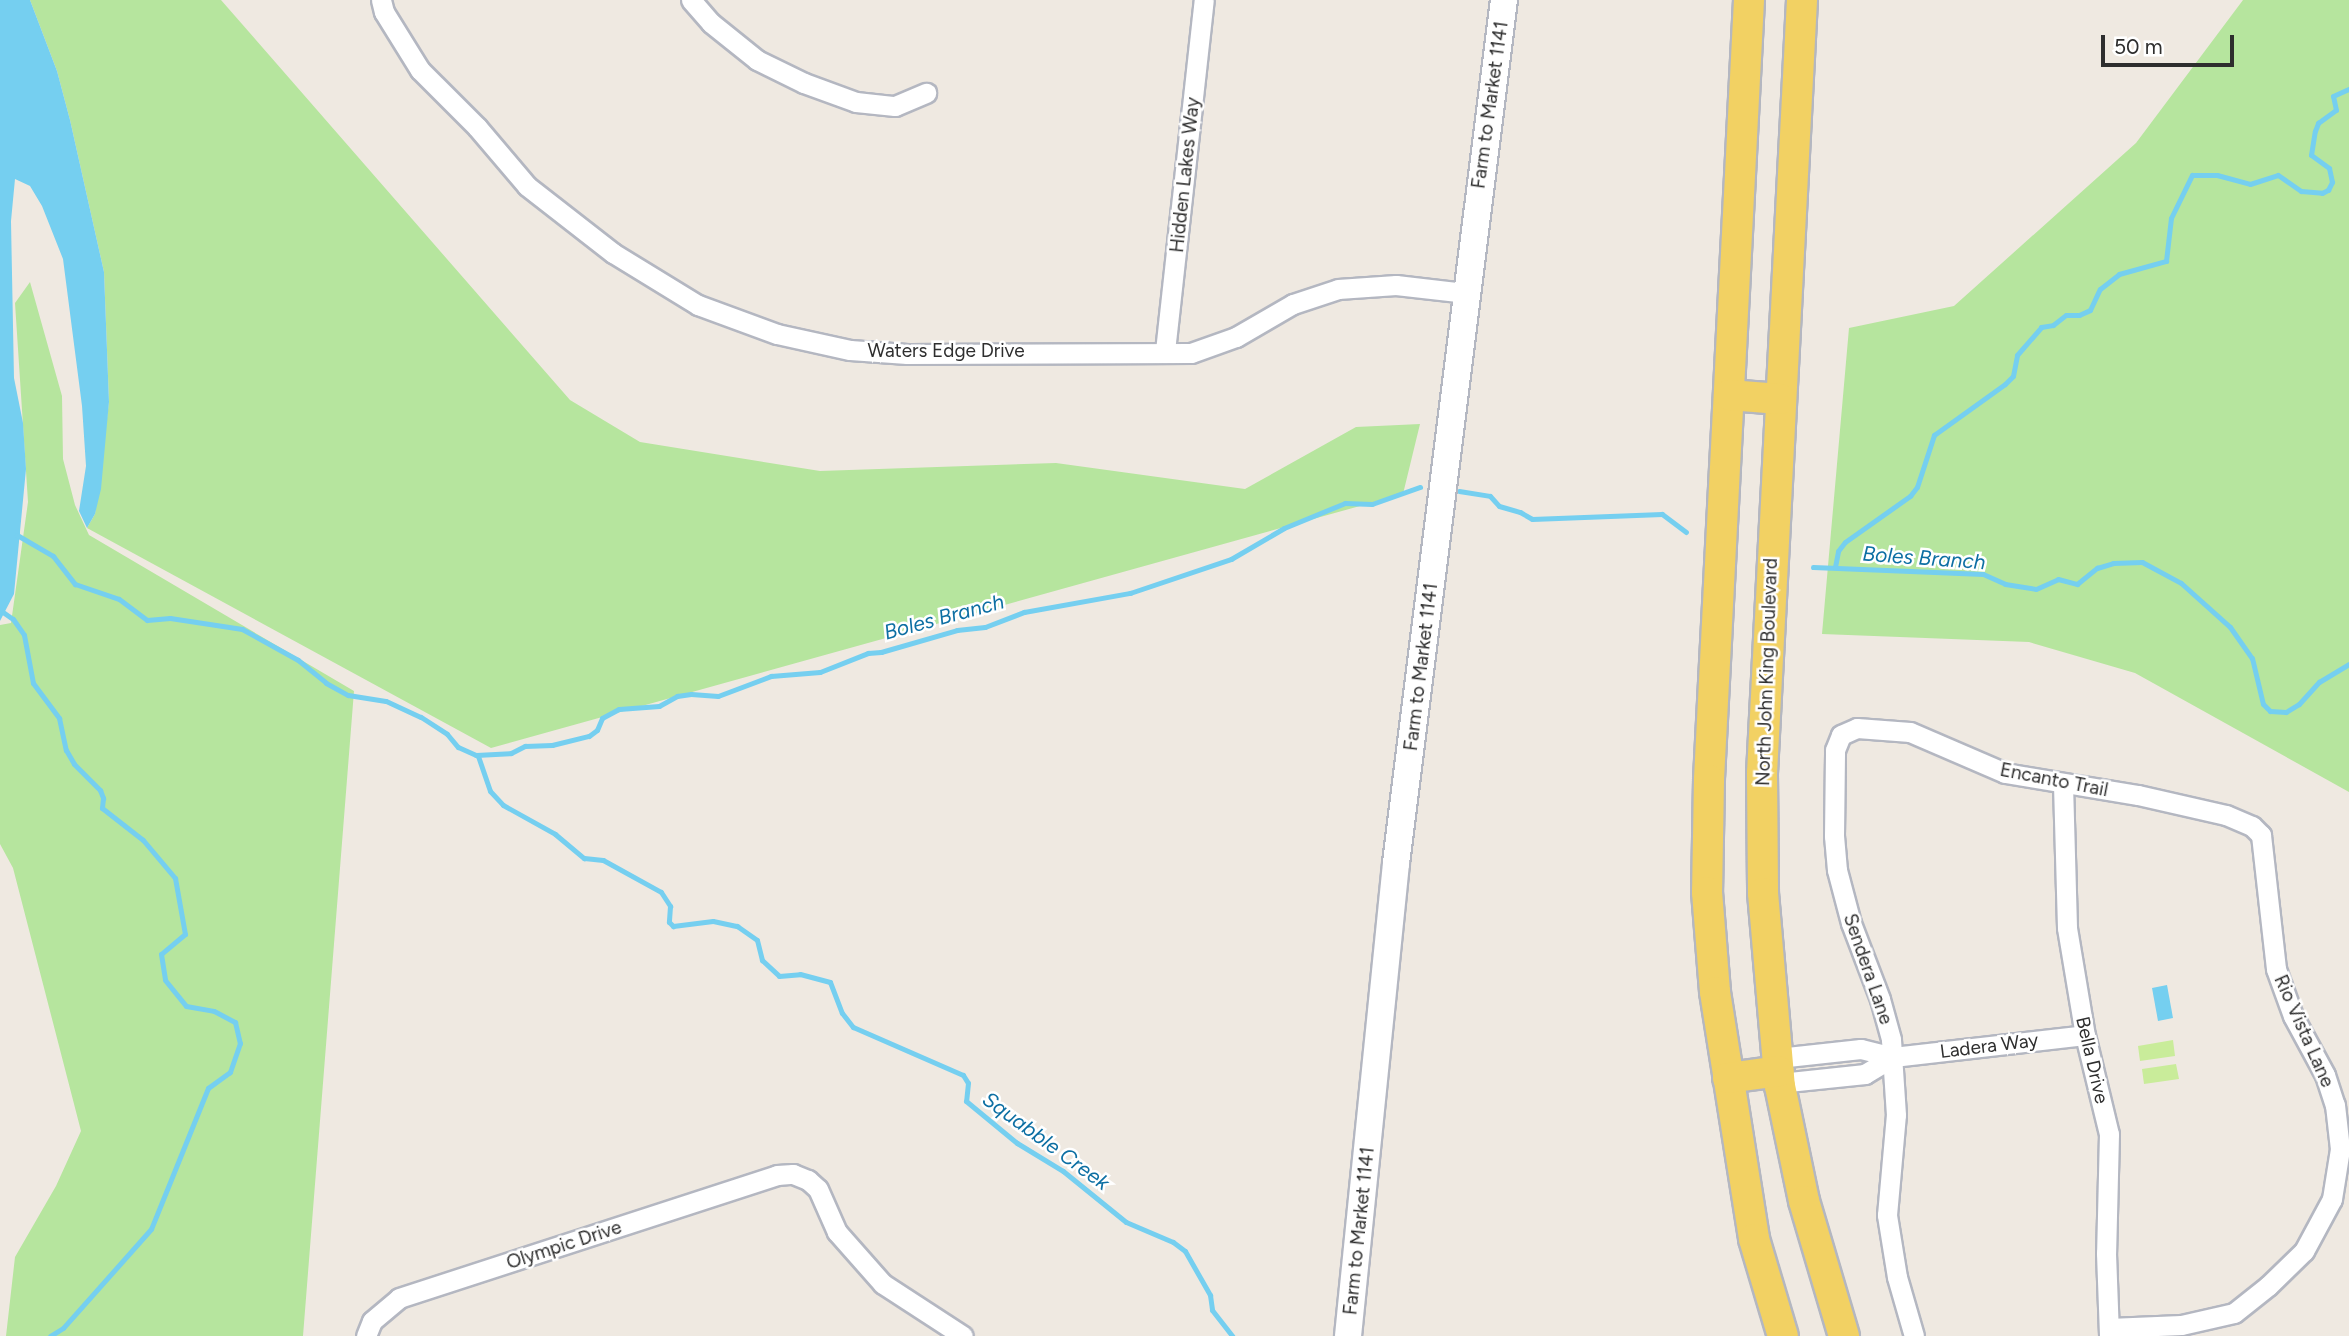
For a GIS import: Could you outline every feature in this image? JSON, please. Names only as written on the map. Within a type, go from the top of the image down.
[{"type":"main road","points":[[1749,0],[1709,780],[1707,892],[1715,992],[1754,1239],[1783,1336]]},
{"type":"main road","name":"North John King Boulevard","points":[[1802,0],[1762,773],[1763,893],[1779,1070],[1804,1201],[1844,1336]]},
{"type":"main road","points":[[1729,395],[1780,399]]},
{"type":"main road","points":[[1728,1078],[1779,1070]]},
{"type":"street","name":"Waters Edge Drive","points":[[381,0],[384,12],[420,70],[477,127],[527,186],[613,253],[698,305],[777,334],[850,350],[907,354],[1191,353],[1236,337],[1293,304],[1338,289],[1396,285],[1465,293]]},
{"type":"street","points":[[691,0],[711,23],[757,60],[804,83],[856,102],[895,106],[926,93]]},
{"type":"street","name":"Hidden Lakes Way","points":[[1165,351],[1204,0]]},
{"type":"street","name":"Farm to Market 1141","points":[[1348,1336],[1396,863],[1465,293],[1504,0]]},
{"type":"street","name":"Encanto Trail","points":[[1847,730],[1870,727],[1910,732],[2005,773],[2138,795],[2225,816],[2252,826],[2261,835]]},
{"type":"street","name":"Sendera Lane","points":[[1847,730],[1835,750],[1833,795],[1837,870],[1851,923],[1880,999],[1893,1057],[1896,1115],[1887,1215],[1897,1277],[1914,1336]]},
{"type":"street","name":"Bella Drive","points":[[2063,784],[2067,928],[2085,1035],[2109,1134],[2106,1253],[2109,1332]]},
{"type":"street","name":"Rio Vista Lane","points":[[2109,1332],[2181,1325],[2234,1313],[2268,1286],[2304,1251],[2332,1199],[2340,1149],[2335,1105],[2325,1075],[2293,1016],[2276,970],[2261,835]]},
{"type":"street","name":"Ladera Way","points":[[1779,1070],[1865,1074],[1893,1057],[2085,1035]]},
{"type":"street","name":"Olympic Drive","points":[[366,1336],[372,1321],[400,1298],[777,1175],[793,1174],[808,1180],[818,1189],[837,1232],[858,1259],[883,1284],[963,1336]]},
{"type":"green space","points":[[30,0],[221,0],[570,400],[640,442],[820,471],[1056,463],[1245,489],[1356,427],[1420,424],[1403,494],[491,748],[87,528],[95,514],[109,402],[104,272],[57,71]]},
{"type":"green space","points":[[2243,0],[2349,0],[2349,792],[2135,673],[2029,642],[1822,634],[1849,328],[1954,306],[2136,143]]},
{"type":"green space","points":[[30,282],[62,396],[63,459],[75,505],[89,535],[354,691],[303,1336],[6,1336],[15,1257],[56,1186],[81,1131],[13,868],[0,844],[0,625],[11,623],[28,502],[15,303]]},
{"type":"green space","points":[[2173,1040],[2175,1056],[2140,1061],[2138,1046]]},
{"type":"green space","points":[[2176,1064],[2179,1079],[2144,1084],[2142,1069]]},
{"type":"water","points":[[0,0],[30,0],[57,71],[104,272],[109,402],[101,489],[95,514],[87,528],[79,511],[86,466],[82,406],[63,259],[42,206],[30,186],[15,179],[11,221],[14,378],[23,423],[26,469],[14,594],[0,621]]},
{"type":"water","points":[[2167,985],[2173,1018],[2158,1021],[2152,988]]},
{"type":"waterway","points":[[1835,567],[1838,551],[1845,542],[1910,496],[1917,487],[1934,435],[2013,376],[2017,355],[2041,327],[2053,325],[2066,315],[2079,315],[2090,310],[2100,289],[2119,274],[2166,261],[2171,218],[2192,175],[2217,175],[2250,184],[2278,175],[2301,191],[2322,193],[2328,190],[2332,182],[2329,168],[2311,155],[2315,131],[2318,123],[2336,110],[2333,96],[2349,89]]},
{"type":"waterway","name":"Boles Branch","points":[[476,755],[511,753],[525,746],[552,745],[589,736],[597,730],[602,718],[619,709],[659,706],[677,696],[691,694],[718,696],[771,676],[820,672],[868,653],[881,652],[957,630],[985,627],[1024,612],[1130,593],[1231,559],[1284,528],[1345,503],[1372,504],[1420,487]]},
{"type":"waterway","name":"Boles Branch","points":[[1459,491],[1490,496],[1499,506],[1520,512],[1532,519],[1662,514],[1686,532]]},
{"type":"waterway","name":"Squabble Creek","points":[[17,530],[17,535],[53,556],[75,584],[119,599],[147,620],[170,618],[242,629],[298,660],[326,683],[348,695],[386,701],[421,717],[447,734],[458,747],[478,756],[490,791],[503,805],[555,834],[584,858],[603,860],[661,892],[670,906],[669,922],[673,926],[713,921],[737,926],[757,940],[762,960],[779,976],[800,974],[830,982],[842,1013],[853,1027],[963,1075],[968,1083],[966,1101],[1017,1143],[1063,1171],[1126,1222],[1173,1242],[1185,1251],[1210,1295],[1212,1310],[1232,1336]]},
{"type":"waterway","name":"Boles Branch","points":[[1813,567],[1983,574],[2005,584],[2036,589],[2058,579],[2077,584],[2097,568],[2113,563],[2142,562],[2181,583],[2230,627],[2252,658],[2263,704],[2270,711],[2286,712],[2299,704],[2319,682],[2349,664]]},
{"type":"waterway","points":[[0,610],[13,619],[24,635],[33,683],[59,718],[66,750],[74,764],[100,790],[102,808],[143,840],[175,878],[185,934],[161,954],[165,980],[186,1006],[214,1011],[235,1022],[240,1043],[230,1072],[208,1088],[151,1229],[63,1328],[50,1336]]}]
